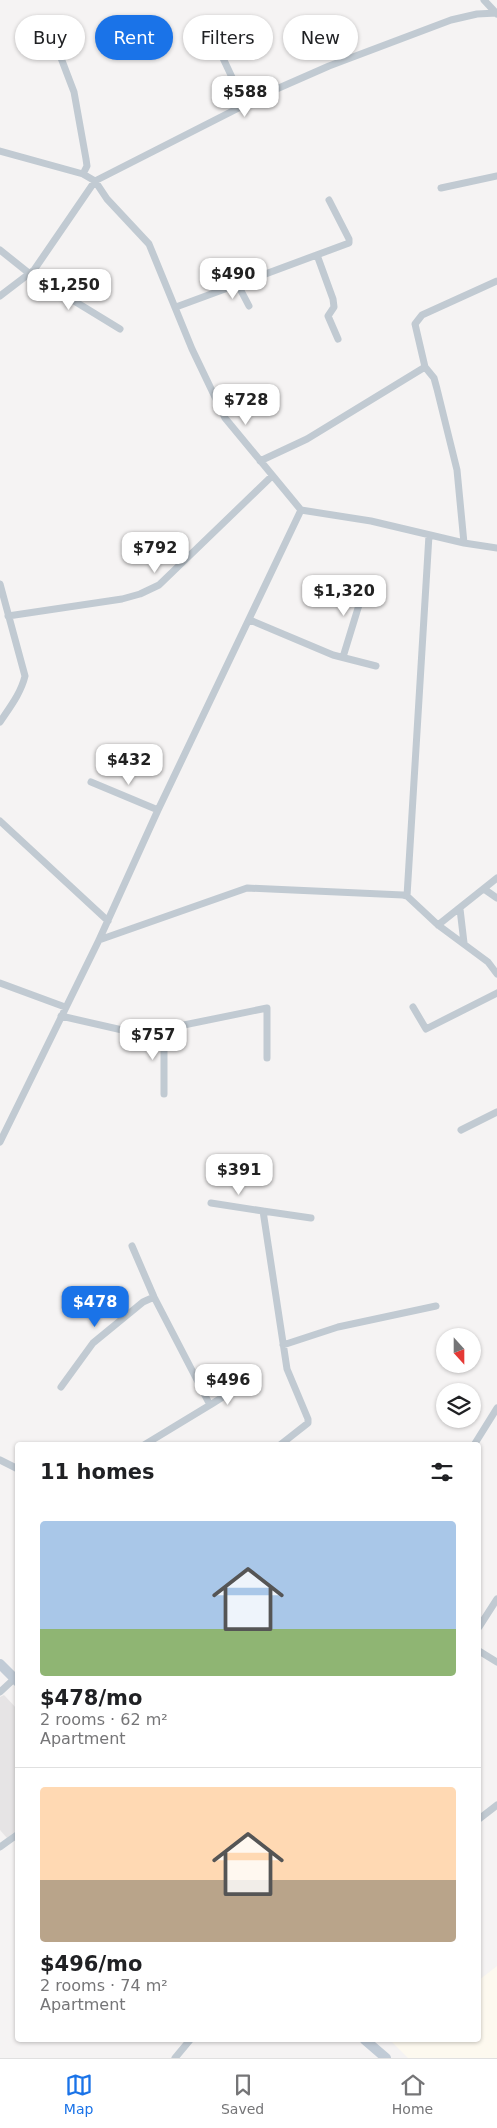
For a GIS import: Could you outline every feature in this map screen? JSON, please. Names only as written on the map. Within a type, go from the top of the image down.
[{"type":"main road","points":[[0,1664],[15,1679]]},
{"type":"main road","points":[[367,2042],[386,2058]]},
{"type":"street","points":[[484,0],[497,13]]},
{"type":"street","points":[[0,296],[30,274],[96,181],[244,105],[329,66],[450,20],[477,14],[497,13]]},
{"type":"street","points":[[62,60],[74,92],[87,166],[83,174]]},
{"type":"street","points":[[224,60],[244,105]]},
{"type":"street","points":[[0,151],[83,174],[96,181],[107,199],[149,244],[192,350],[225,418],[301,510],[371,521],[464,543],[497,548]]},
{"type":"street","points":[[441,188],[497,176]]},
{"type":"street","points":[[176,307],[350,242],[329,200]]},
{"type":"street","points":[[0,250],[30,274],[120,329]]},
{"type":"street","points":[[317,255],[333,299],[334,307],[328,316],[338,339]]},
{"type":"street","points":[[464,543],[457,470],[434,378],[425,366],[415,324],[422,315],[497,280]]},
{"type":"street","points":[[238,283],[249,306]]},
{"type":"street","points":[[260,461],[307,439],[425,366]]},
{"type":"street","points":[[8,616],[122,599],[150,590],[159,585],[272,476]]},
{"type":"street","points":[[0,1142],[99,940],[158,810],[301,510]]},
{"type":"street","points":[[407,896],[429,535]]},
{"type":"street","points":[[343,658],[366,582]]},
{"type":"street","points":[[0,584],[25,676],[19,692],[0,722]]},
{"type":"street","points":[[250,620],[343,658],[376,666]]},
{"type":"street","points":[[91,782],[158,810]]},
{"type":"street","points":[[0,821],[108,921]]},
{"type":"street","points":[[438,925],[497,878]]},
{"type":"street","points":[[99,940],[246,888],[407,896],[438,925],[488,962],[497,974]]},
{"type":"street","points":[[484,889],[497,898]]},
{"type":"street","points":[[460,909],[464,943]]},
{"type":"street","points":[[0,983],[65,1008]]},
{"type":"street","points":[[413,1007],[426,1029],[497,993]]},
{"type":"street","points":[[61,1016],[126,1031],[164,1028],[267,1008],[267,1058]]},
{"type":"street","points":[[164,1028],[164,1094]]},
{"type":"street","points":[[461,1130],[497,1112]]},
{"type":"street","points":[[211,1203],[311,1218]]},
{"type":"street","points":[[263,1211],[287,1369],[308,1419],[308,1423],[284,1442]]},
{"type":"street","points":[[132,1246],[154,1297],[210,1404]]},
{"type":"street","points":[[61,1387],[93,1343],[143,1302],[154,1297]]},
{"type":"street","points":[[283,1345],[338,1327],[436,1306]]},
{"type":"street","points":[[149,1442],[234,1390]]},
{"type":"street","points":[[476,1442],[497,1408]]},
{"type":"street","points":[[0,1460],[15,1468]]},
{"type":"street","points":[[481,1624],[497,1599]]},
{"type":"street","points":[[481,1652],[497,1662]]},
{"type":"street","points":[[0,1692],[15,1681]]},
{"type":"street","points":[[481,1817],[497,1805]]},
{"type":"street","points":[[0,1847],[15,1836]]},
{"type":"street","points":[[175,2058],[188,2042]]},
{"type":"shaded area","points":[[4,1695],[15,1707],[15,1832],[7,1838],[0,1830],[0,1697]]},
{"type":"shaded area","points":[[497,1966],[497,2058],[408,2058],[392,2042],[481,2042],[481,1978]]}]
